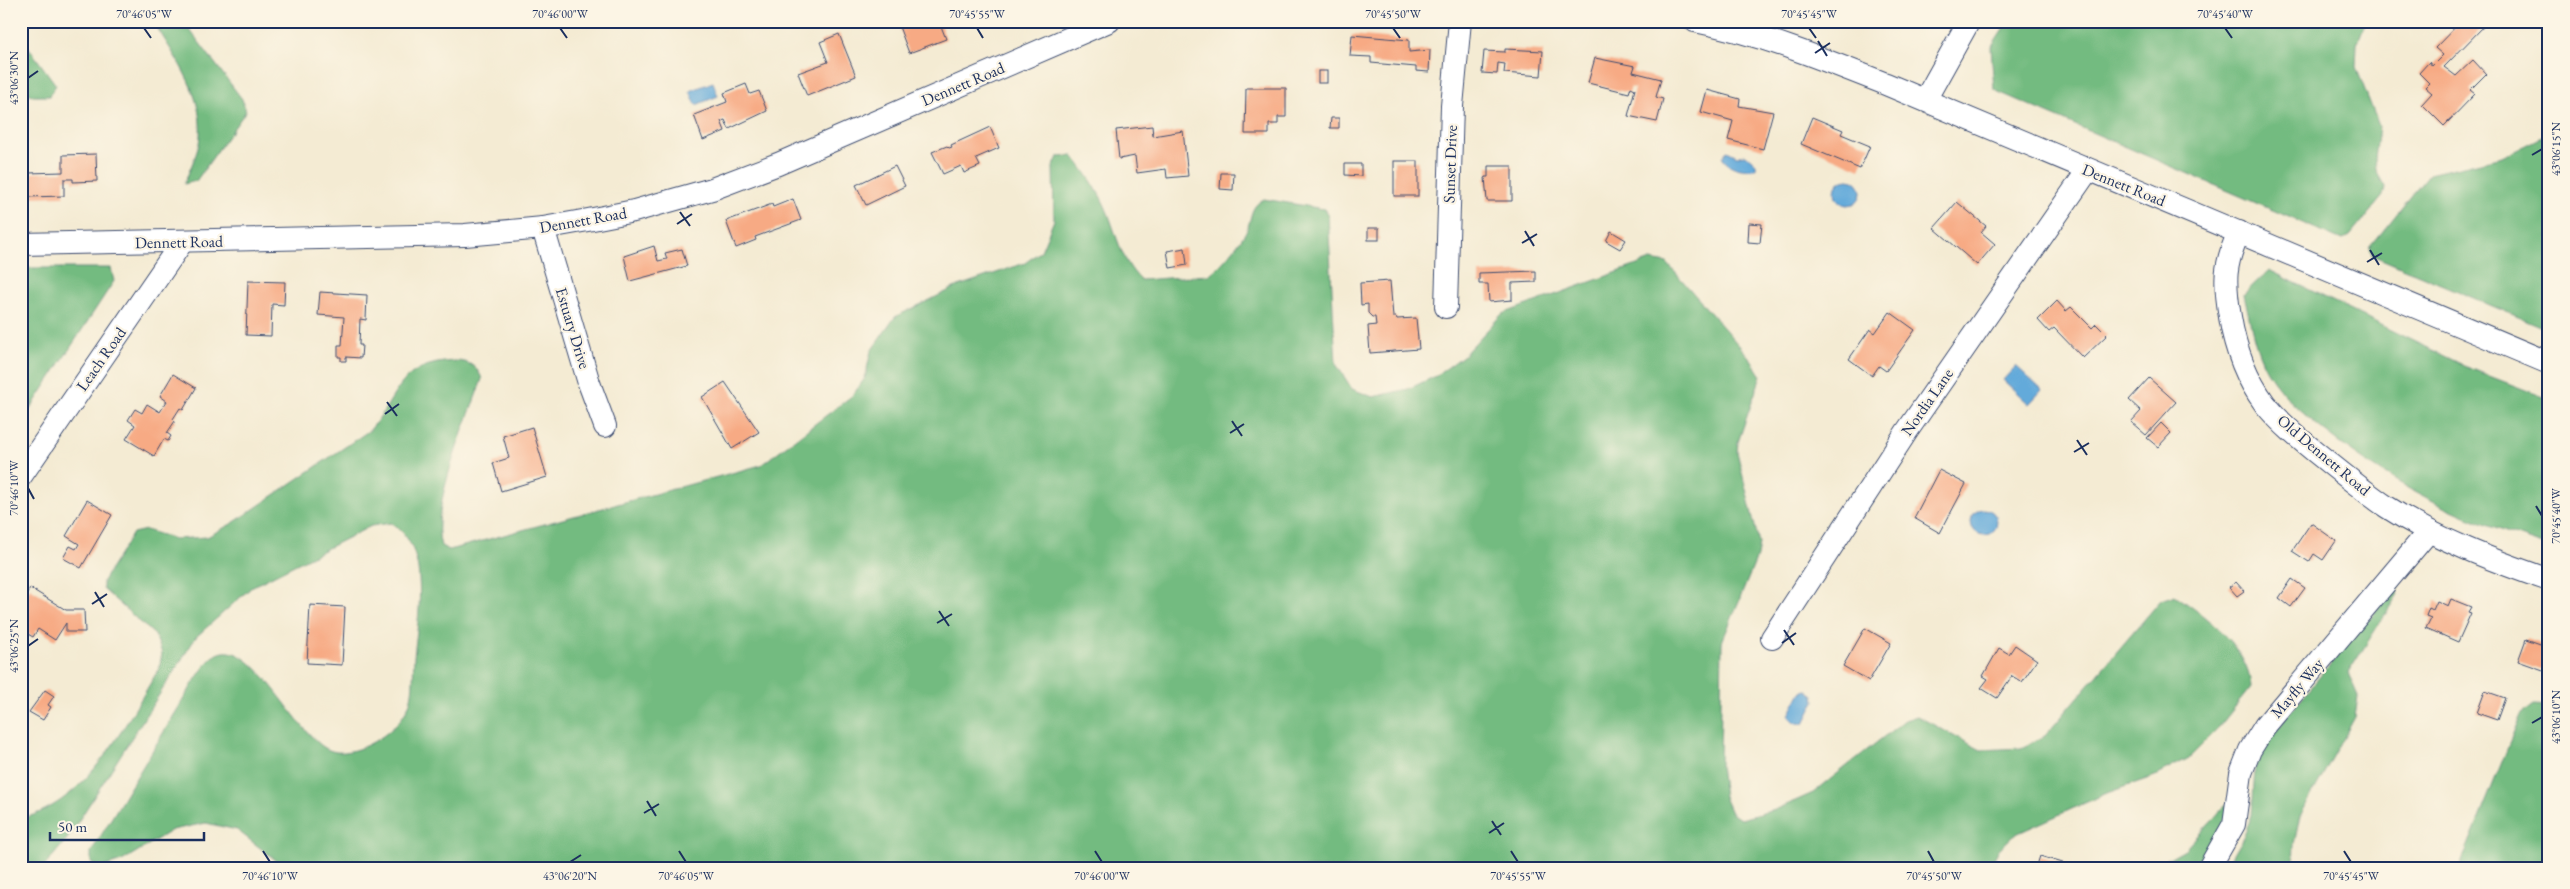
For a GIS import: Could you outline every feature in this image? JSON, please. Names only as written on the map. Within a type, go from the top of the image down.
[{"type":"street","name":"Dennett Road","points":[[21,244],[465,235],[543,228],[634,211],[712,189],[778,164],[1108,21]]},
{"type":"street","name":"Sunset Drive","points":[[1446,307],[1452,106],[1460,21]]},
{"type":"street","name":"Dennett Road","points":[[1695,21],[1749,33],[1801,50],[1925,100],[2549,363]]},
{"type":"street","points":[[1925,100],[1969,21]]},
{"type":"street","name":"Nordia Lane","points":[[1772,638],[1906,431],[2088,170]]},
{"type":"street","name":"Estuary Drive","points":[[543,228],[589,383],[605,426]]},
{"type":"street","name":"Old Dennett Road","points":[[2239,232],[2228,256],[2226,276],[2228,304],[2238,353],[2264,402],[2293,433],[2385,506],[2429,531],[2549,580]]},
{"type":"street","name":"Leach Road","points":[[21,476],[182,242]]},
{"type":"street","name":"Mayfly Way","points":[[2209,868],[2234,824],[2241,773],[2250,750],[2260,734],[2429,531]]},
{"type":"green space","points":[[153,21],[183,21],[242,99],[246,111],[196,181],[184,184],[199,144],[200,127],[198,111],[194,95],[180,64]]},
{"type":"green space","points":[[2008,21],[2366,21],[2357,44],[2356,67],[2379,126],[2375,158],[2376,171],[2385,187],[2383,196],[2350,236],[2342,240],[1994,90],[1991,47]]},
{"type":"green space","points":[[21,37],[56,85],[49,96],[35,96],[21,91]]},
{"type":"green space","points":[[2549,133],[2549,330],[2372,255],[2370,247],[2429,174],[2502,157]]},
{"type":"green space","points":[[1073,156],[1098,193],[1109,215],[1123,255],[1141,280],[1208,275],[1225,260],[1236,246],[1248,227],[1254,208],[1264,199],[1324,209],[1328,215],[1336,364],[1352,389],[1373,397],[1408,389],[1436,376],[1463,356],[1502,314],[1651,260],[1667,263],[1749,357],[1761,376],[1738,442],[1737,452],[1759,543],[1757,557],[1722,642],[1720,766],[1724,797],[1731,813],[1740,819],[1775,810],[1813,793],[1905,720],[1917,716],[1981,750],[2021,748],[2045,736],[2161,600],[2175,595],[2212,623],[2234,646],[2248,672],[2251,687],[2215,732],[2189,758],[2155,776],[2107,793],[2014,835],[1999,849],[1989,868],[286,868],[237,830],[206,823],[172,830],[122,861],[100,868],[91,863],[91,852],[197,677],[210,660],[220,653],[233,653],[247,661],[262,675],[304,728],[317,742],[329,750],[344,752],[366,746],[390,731],[402,718],[410,702],[413,686],[419,584],[417,565],[412,548],[404,534],[391,523],[371,526],[253,586],[196,637],[67,839],[43,868],[21,868],[21,819],[45,810],[67,796],[86,778],[118,736],[159,669],[162,653],[155,635],[103,589],[103,581],[133,533],[146,530],[175,539],[207,537],[233,523],[370,430],[402,383],[411,374],[436,363],[465,362],[478,371],[482,379],[452,463],[440,510],[439,530],[441,546],[449,550],[761,465],[853,395],[865,378],[871,351],[895,317],[956,287],[1025,263],[1041,251],[1054,220],[1053,167],[1058,157]]},
{"type":"green space","points":[[21,268],[111,268],[114,281],[21,423]]},
{"type":"green space","points":[[2269,270],[2471,369],[2549,399],[2549,547],[2491,527],[2412,490],[2361,458],[2307,417],[2281,391],[2267,371],[2253,334],[2244,294]]},
{"type":"green space","points":[[2399,583],[2398,594],[2348,673],[2358,696],[2355,717],[2300,816],[2294,844],[2293,868],[2225,868],[2243,837],[2252,815],[2255,768],[2262,751],[2289,713]]},
{"type":"green space","points":[[2534,705],[2549,706],[2549,868],[2459,868],[2521,715]]},
{"type":"green space","points":[[2229,802],[2228,820],[2197,868],[2151,868],[2185,849]]},
{"type":"water","points":[[713,82],[718,96],[696,105],[690,91]]},
{"type":"water","points":[[1727,151],[1737,156],[1746,155],[1756,164],[1756,168],[1742,169],[1728,164],[1722,157]]},
{"type":"water","points":[[1848,179],[1857,183],[1861,192],[1857,201],[1848,205],[1839,201],[1835,192],[1839,183]]},
{"type":"water","points":[[2016,366],[2042,390],[2029,404],[2003,380]]},
{"type":"water","points":[[1984,509],[1993,513],[1997,522],[1993,531],[1984,535],[1975,531],[1971,522],[1975,513]]},
{"type":"water","points":[[1807,690],[1814,695],[1815,701],[1804,723],[1797,723],[1789,715],[1801,692]]},
{"type":"building","points":[[913,21],[915,27],[931,21],[939,21],[946,39],[909,53],[898,24]]},
{"type":"building","points":[[2461,21],[2487,23],[2444,67],[2456,76],[2473,60],[2486,74],[2470,90],[2475,94],[2444,126],[2422,104],[2432,93],[2425,87],[2429,83],[2419,73],[2429,62],[2432,66],[2443,55],[2435,48]]},
{"type":"building","points":[[839,34],[856,76],[807,96],[798,73],[828,62],[820,42]]},
{"type":"building","points":[[1352,35],[1409,40],[1409,52],[1430,50],[1429,72],[1416,71],[1416,67],[1371,63],[1371,57],[1350,56]]},
{"type":"building","points":[[1505,49],[1543,51],[1541,76],[1504,73],[1505,64],[1498,63],[1497,74],[1482,73],[1484,51],[1505,52]]},
{"type":"building","points":[[1595,58],[1635,66],[1633,72],[1661,79],[1656,97],[1663,99],[1657,122],[1628,116],[1635,89],[1631,87],[1629,93],[1588,83]]},
{"type":"building","points":[[1318,71],[1327,71],[1327,83],[1318,83]]},
{"type":"building","points":[[746,84],[750,94],[759,91],[767,111],[729,129],[725,120],[721,121],[725,131],[703,140],[694,115],[727,102],[724,93]]},
{"type":"building","points":[[1246,88],[1286,88],[1286,117],[1278,117],[1278,124],[1269,124],[1269,134],[1245,134]]},
{"type":"building","points":[[1707,90],[1740,99],[1739,106],[1773,112],[1763,149],[1728,140],[1733,121],[1701,112]]},
{"type":"building","points":[[1812,117],[1843,130],[1841,134],[1870,146],[1860,169],[1801,144]]},
{"type":"building","points":[[1331,118],[1339,118],[1339,128],[1330,128]]},
{"type":"building","points":[[1152,126],[1153,136],[1183,131],[1188,176],[1167,178],[1166,169],[1137,173],[1135,156],[1119,159],[1116,130]]},
{"type":"building","points":[[990,127],[999,148],[976,158],[980,166],[964,173],[961,166],[943,174],[932,152],[947,146],[949,148],[952,147],[951,145]]},
{"type":"building","points":[[96,154],[97,181],[73,182],[73,179],[64,179],[64,196],[28,197],[28,173],[63,172],[63,155]]},
{"type":"building","points":[[1394,161],[1418,161],[1418,196],[1394,196]]},
{"type":"building","points":[[1345,164],[1361,164],[1361,176],[1345,175]]},
{"type":"building","points":[[895,166],[905,186],[866,205],[856,185]]},
{"type":"building","points":[[1488,166],[1512,166],[1512,201],[1487,201],[1485,177],[1488,177]]},
{"type":"building","points":[[1221,173],[1234,173],[1233,190],[1220,189]]},
{"type":"building","points":[[793,199],[801,220],[755,237],[756,240],[736,248],[726,221],[772,204],[773,207]]},
{"type":"building","points":[[1957,202],[1986,226],[1981,232],[1995,244],[1977,265],[1934,228]]},
{"type":"building","points":[[1749,223],[1762,224],[1760,243],[1748,242]]},
{"type":"building","points":[[1368,228],[1379,228],[1379,240],[1368,240]]},
{"type":"building","points":[[1611,231],[1626,240],[1620,249],[1606,241]]},
{"type":"building","points":[[654,246],[658,261],[667,259],[665,253],[682,249],[687,266],[630,281],[624,256]]},
{"type":"building","points":[[1185,248],[1187,265],[1170,268],[1167,251]]},
{"type":"building","points":[[1536,271],[1536,282],[1512,283],[1512,300],[1489,302],[1488,284],[1479,284],[1479,273]]},
{"type":"building","points":[[248,281],[285,282],[284,305],[272,304],[271,336],[246,335]]},
{"type":"building","points":[[1390,281],[1393,317],[1397,319],[1416,318],[1419,349],[1370,353],[1368,326],[1376,325],[1375,317],[1368,313],[1368,304],[1361,305],[1360,283]]},
{"type":"building","points":[[320,292],[367,295],[366,320],[360,319],[359,345],[362,345],[361,358],[346,357],[346,361],[341,361],[341,357],[338,357],[338,345],[342,345],[344,317],[318,315]]},
{"type":"building","points":[[2057,301],[2066,311],[2071,307],[2092,328],[2096,324],[2107,335],[2083,358],[2054,328],[2049,332],[2038,320]]},
{"type":"building","points":[[1890,312],[1915,330],[1886,371],[1879,366],[1872,376],[1849,359],[1870,329],[1875,333]]},
{"type":"building","points":[[173,374],[196,388],[183,410],[180,408],[173,419],[175,421],[167,433],[171,436],[168,441],[164,439],[154,456],[126,439],[135,425],[128,420],[135,409],[142,413],[147,404],[160,412],[167,401],[160,396]]},
{"type":"building","points":[[2149,378],[2176,402],[2146,435],[2131,422],[2141,411],[2129,400]]},
{"type":"building","points":[[725,382],[759,432],[732,449],[702,397]]},
{"type":"building","points":[[2161,423],[2171,433],[2158,447],[2147,438]]},
{"type":"building","points":[[532,427],[547,477],[501,491],[493,463],[509,458],[503,436]]},
{"type":"building","points":[[1939,470],[1966,484],[1940,533],[1914,518]]},
{"type":"building","points":[[87,500],[112,515],[81,568],[63,558],[70,546],[76,549],[79,544],[66,536]]},
{"type":"building","points":[[2311,523],[2336,541],[2323,560],[2314,554],[2309,562],[2292,551]]},
{"type":"building","points":[[2292,579],[2305,588],[2291,607],[2279,598]]},
{"type":"building","points":[[2236,582],[2244,591],[2237,596],[2229,587]]},
{"type":"building","points":[[30,588],[66,610],[84,610],[85,632],[66,632],[66,623],[55,640],[38,629],[33,637],[21,630],[21,602]]},
{"type":"building","points":[[2451,599],[2471,607],[2468,612],[2471,613],[2458,642],[2426,628],[2431,618],[2426,616],[2429,608],[2433,610],[2437,601],[2448,606]]},
{"type":"building","points":[[310,605],[345,607],[342,665],[307,663]]},
{"type":"building","points":[[1865,628],[1891,643],[1869,681],[1843,666]]},
{"type":"building","points":[[2526,639],[2549,647],[2546,671],[2518,661]]},
{"type":"building","points":[[2015,645],[2037,660],[2022,682],[2012,676],[1997,698],[1981,688],[1988,679],[1983,676],[1999,648],[2009,654]]},
{"type":"building","points":[[45,690],[54,696],[48,705],[51,707],[43,720],[29,712]]},
{"type":"building","points":[[2485,691],[2505,698],[2497,720],[2477,713]]},
{"type":"building","points":[[2040,856],[2069,865],[2068,868],[2036,868]]}]
